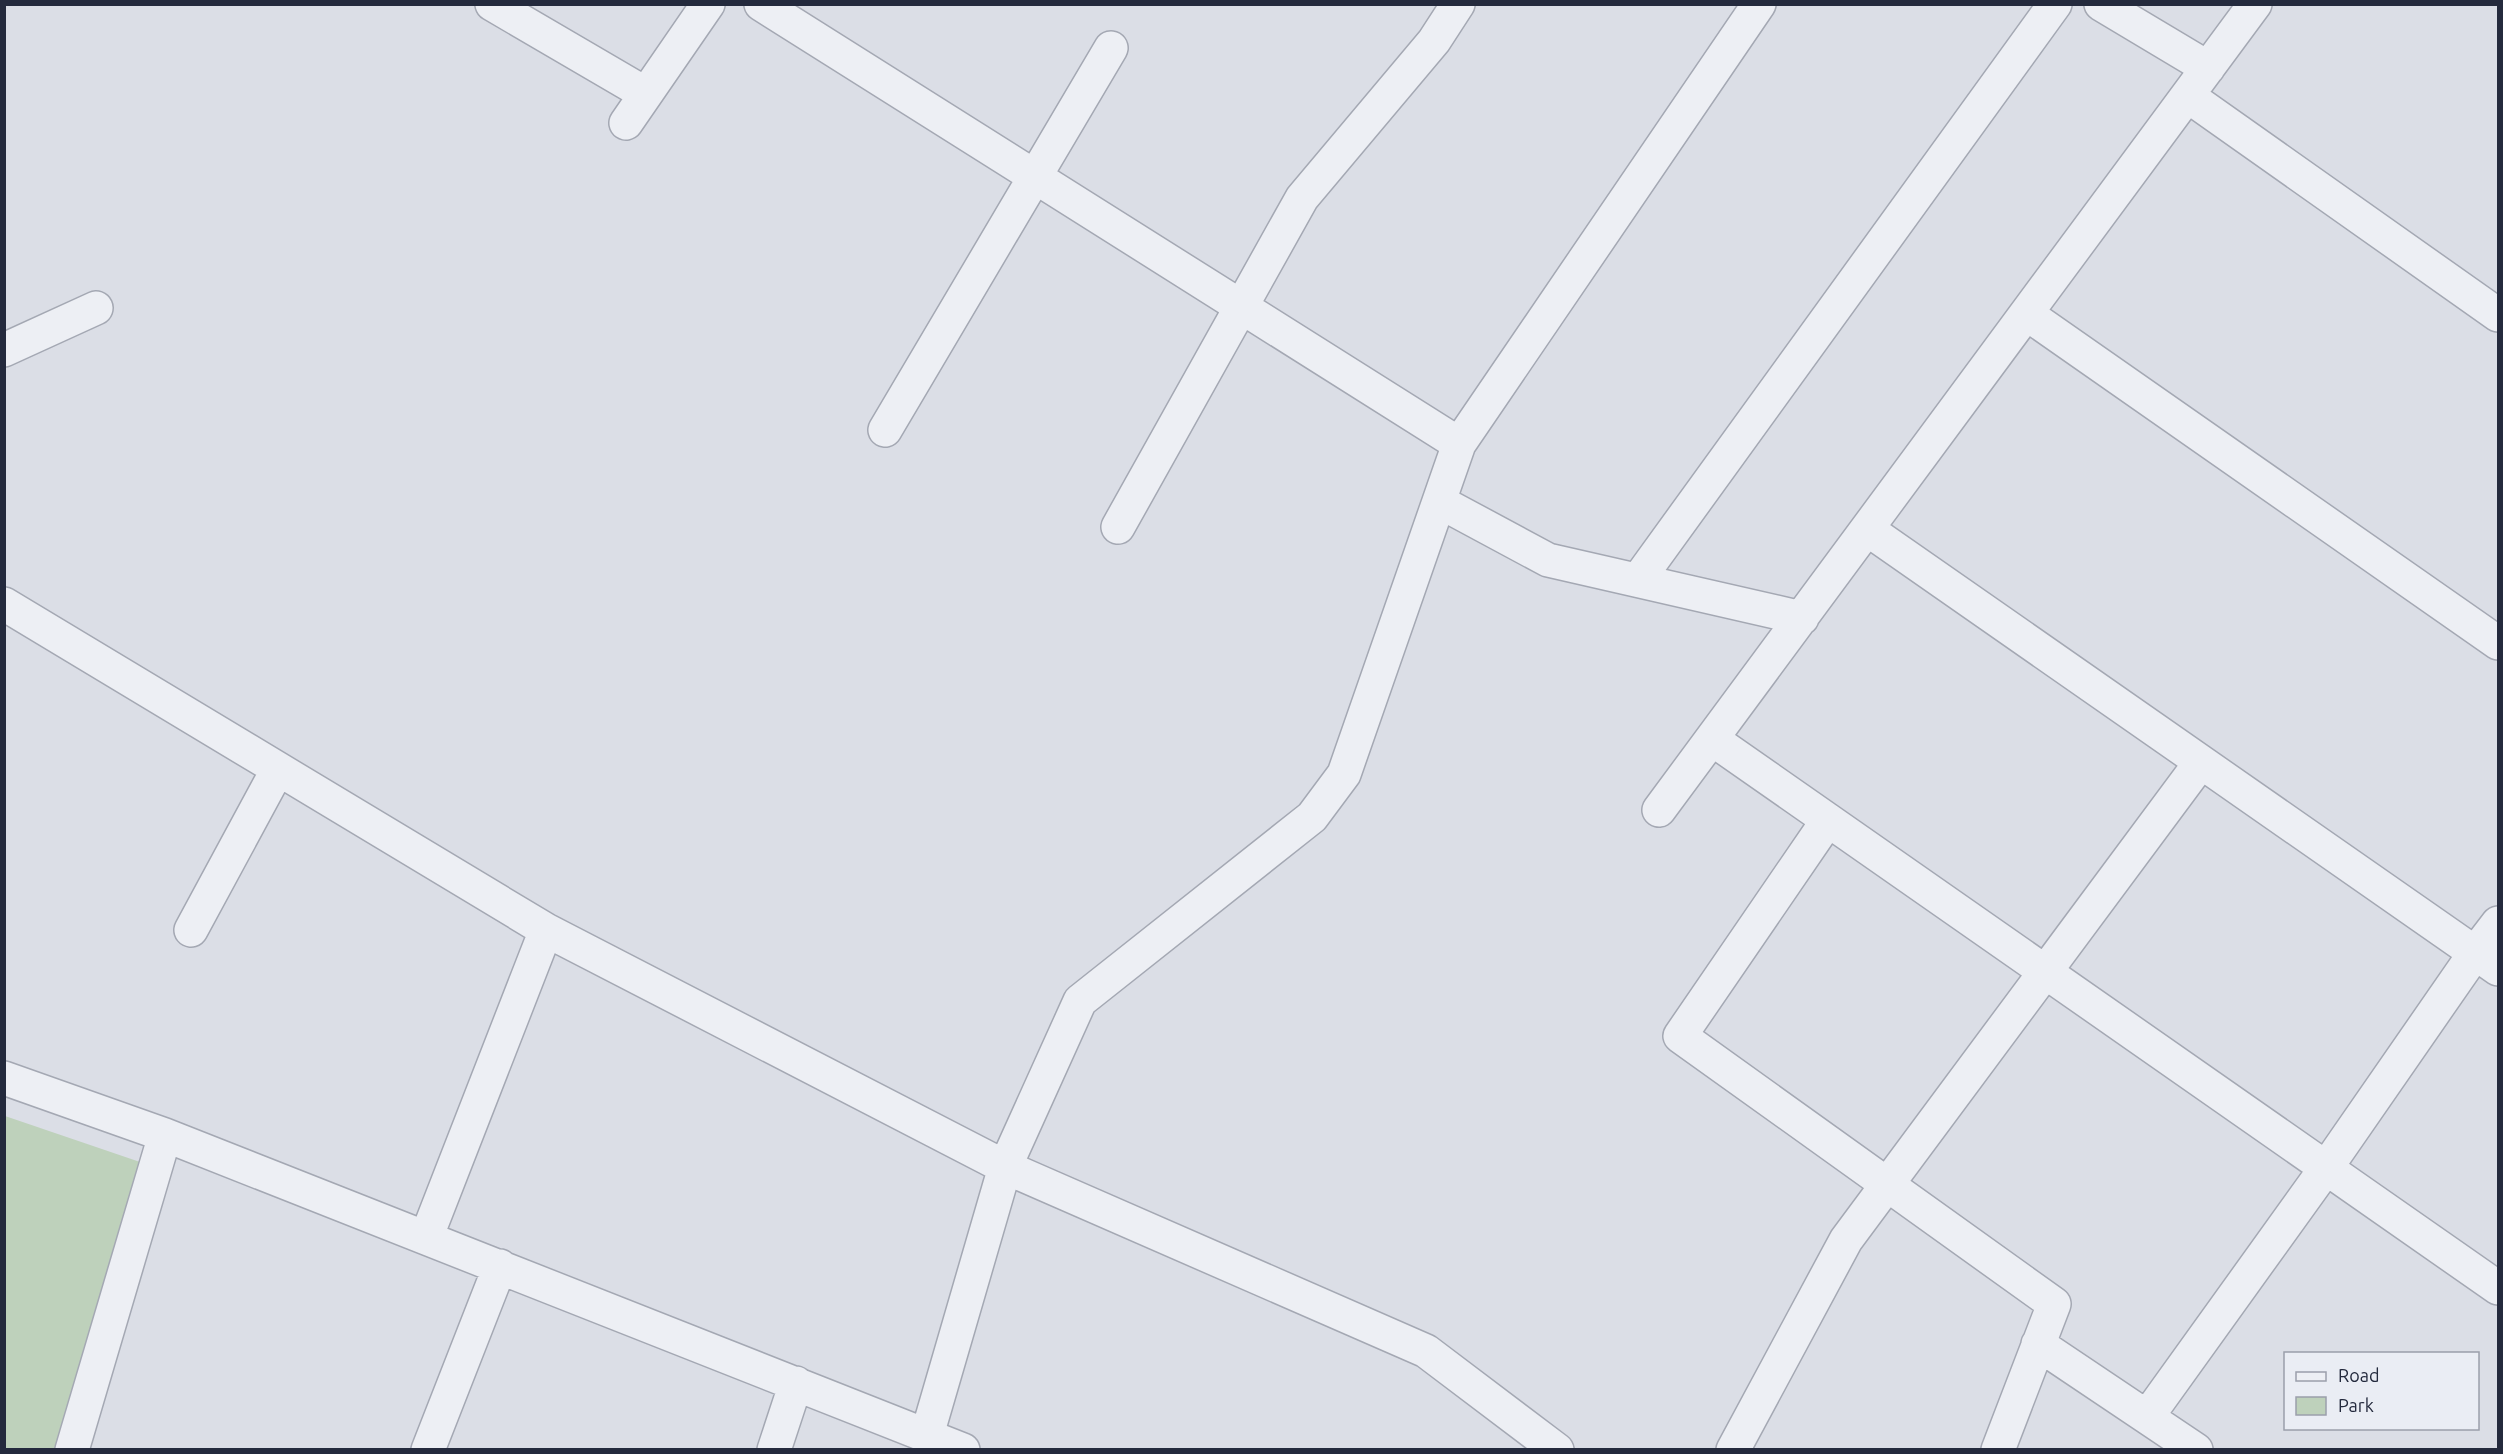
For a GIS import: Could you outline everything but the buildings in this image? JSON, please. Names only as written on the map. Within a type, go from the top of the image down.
[{"type":"street","points":[[492,4],[646,94]]},
{"type":"street","points":[[626,123],[708,4]]},
{"type":"street","points":[[761,4],[1459,444]]},
{"type":"street","points":[[1118,527],[1302,198],[1434,41],[1458,4]]},
{"type":"street","points":[[927,1436],[1005,1167],[1080,1001],[1312,817],[1344,774],[1459,444],[1759,4]]},
{"type":"street","points":[[1638,580],[2055,4]]},
{"type":"street","points":[[2101,4],[2208,68]]},
{"type":"street","points":[[1659,810],[2255,4]]},
{"type":"street","points":[[885,430],[1111,48]]},
{"type":"street","points":[[2188,96],[2499,315]]},
{"type":"street","points":[[4,350],[96,308]]},
{"type":"street","points":[[2027,314],[2499,643]]},
{"type":"street","points":[[1440,502],[1548,560],[1802,618]]},
{"type":"street","points":[[1867,529],[2487,961]]},
{"type":"street","points":[[4,604],[546,930],[1005,1167],[1426,1351],[1557,1449]]},
{"type":"street","points":[[1712,739],[2499,1288]]},
{"type":"street","points":[[1733,1449],[1846,1240],[2201,762]]},
{"type":"street","points":[[191,930],[278,769]]},
{"type":"street","points":[[1828,820],[1680,1036],[2054,1304],[1998,1449]]},
{"type":"street","points":[[2147,1417],[2326,1168],[2487,961],[2499,923]]},
{"type":"street","points":[[426,1238],[546,930]]},
{"type":"street","points":[[4,1078],[165,1135],[963,1449]]},
{"type":"street","points":[[72,1449],[165,1135]]},
{"type":"street","points":[[428,1449],[500,1266]]},
{"type":"street","points":[[2038,1344],[2196,1449]]},
{"type":"street","points":[[774,1449],[796,1383]]},
{"type":"green space","points":[[5,1116],[140,1162],[62,1449],[5,1450]]}]
